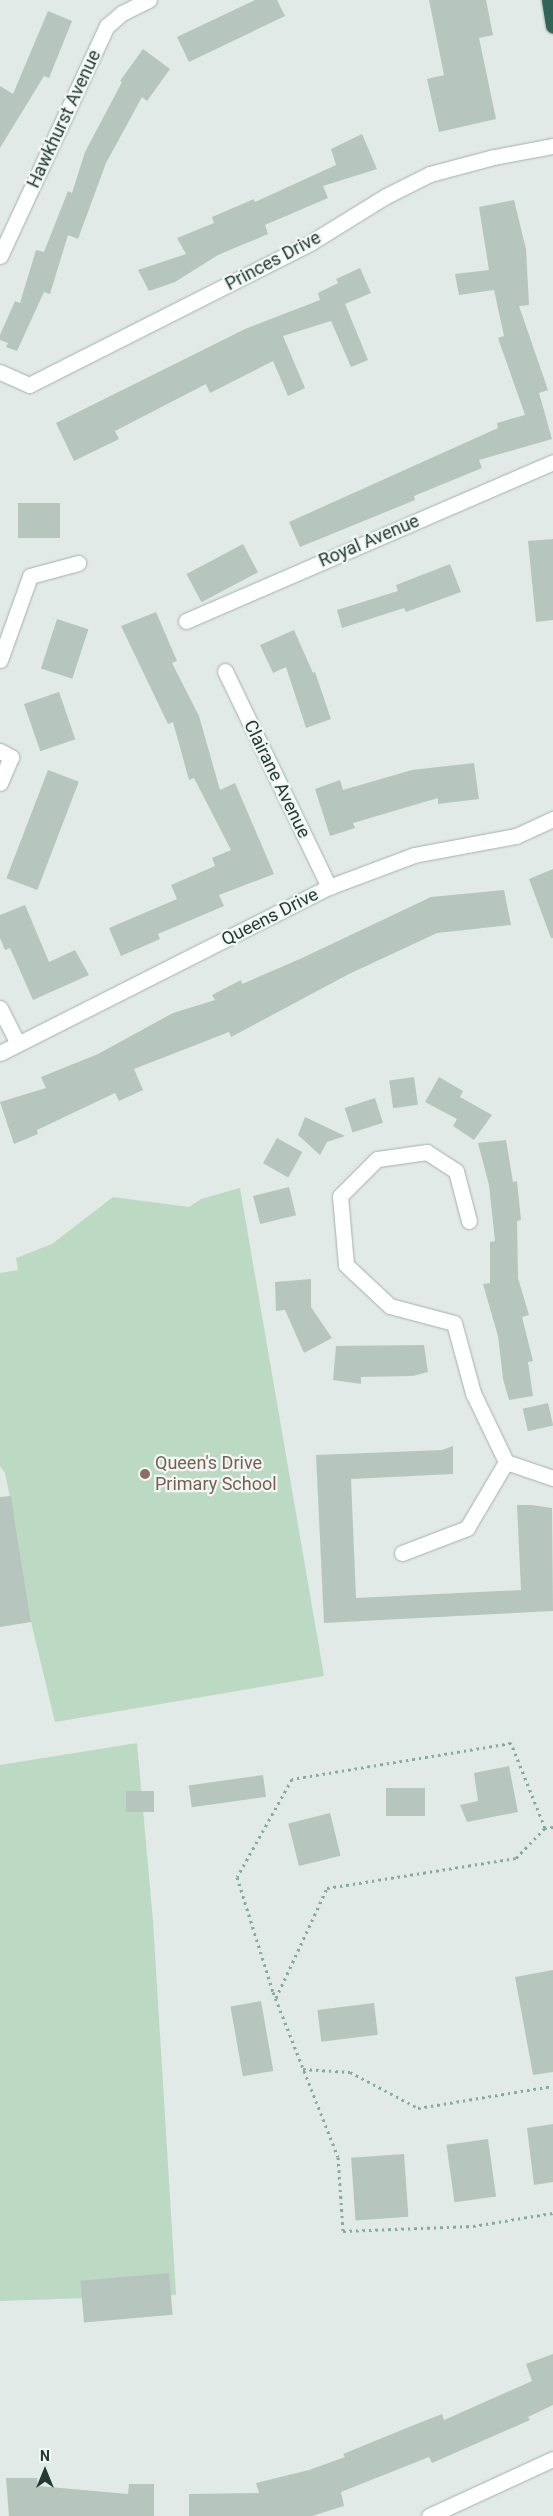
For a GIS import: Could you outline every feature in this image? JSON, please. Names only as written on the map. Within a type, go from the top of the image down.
[{"type":"highway","points":[[549,0],[553,26]]},
{"type":"street","name":"Hawkhurst Avenue","points":[[0,256],[107,26],[122,13],[149,0]]},
{"type":"street","name":"Princes Drive","points":[[0,372],[29,385],[310,243],[386,196],[430,174],[494,157],[553,146]]},
{"type":"street","name":"Royal Avenue","points":[[186,621],[553,462]]},
{"type":"street","points":[[0,660],[30,576],[78,563]]},
{"type":"street","name":"Clairane Avenue","points":[[225,671],[329,887]]},
{"type":"street","points":[[0,751],[11,757],[0,783]]},
{"type":"street","name":"Queens Drive","points":[[0,1054],[329,887],[414,855],[516,836],[553,819]]},
{"type":"street","points":[[0,1008],[18,1044]]},
{"type":"street","points":[[469,1221],[456,1171],[427,1152],[377,1159],[340,1196],[346,1265],[390,1306],[454,1323],[473,1393],[506,1462],[553,1478]]},
{"type":"street","points":[[402,1553],[467,1528],[506,1462]]},
{"type":"street","points":[[429,2516],[553,2459]]},
{"type":"path","points":[[545,1828],[511,1743],[292,1779],[237,1877],[275,1999],[338,2157],[344,2231],[473,2226],[553,2213]]},
{"type":"path","points":[[275,1999],[326,1888],[516,1858],[545,1828],[553,1827]]},
{"type":"path","points":[[303,2069],[350,2072],[418,2108],[553,2086]]},
{"type":"green space","name":"Queen's Drive Primary School","points":[[240,1188],[324,1676],[55,1722],[31,1622],[15,1521],[5,1473],[0,1466],[0,1273],[18,1270],[16,1258],[52,1244],[113,1197],[189,1207],[201,1199]]},
{"type":"green space","points":[[137,1743],[153,1921],[176,2295],[0,2301],[0,1765]]},
{"type":"building","points":[[255,0],[277,0],[285,16],[189,62],[177,37]]},
{"type":"building","points":[[429,0],[486,0],[493,35],[479,38],[496,119],[439,132],[427,79],[444,75]]},
{"type":"building","points":[[48,11],[72,21],[49,78],[44,76],[0,148],[0,86],[13,94]]},
{"type":"building","points":[[143,49],[170,69],[147,101],[142,97],[106,163],[78,239],[68,235],[50,294],[44,292],[17,351],[6,347],[8,343],[0,340],[0,335],[15,301],[20,303],[36,250],[44,252],[68,191],[72,193],[85,152],[122,82],[120,81]]},
{"type":"building","points":[[362,134],[377,169],[323,186],[328,198],[265,225],[268,234],[218,255],[175,282],[149,291],[138,270],[186,254],[177,238],[214,223],[212,217],[254,199],[255,202],[336,165],[331,149]]},
{"type":"building","points":[[514,200],[526,249],[529,305],[519,306],[548,390],[539,393],[552,439],[479,460],[482,468],[414,496],[415,500],[300,547],[289,522],[498,428],[497,423],[525,415],[498,338],[504,336],[494,290],[459,295],[455,274],[489,270],[479,207]]},
{"type":"building","points":[[360,268],[371,293],[345,304],[368,360],[351,367],[331,321],[283,336],[305,388],[288,396],[273,361],[210,393],[206,384],[115,431],[119,439],[74,461],[56,423],[245,329],[320,300],[318,293],[338,283],[336,279]]},
{"type":"building","points":[[18,503],[60,503],[60,538],[18,538]]},
{"type":"building","points":[[553,539],[553,620],[536,622],[528,541]]},
{"type":"building","points":[[243,544],[258,572],[202,602],[186,574]]},
{"type":"building","points":[[450,564],[461,592],[406,612],[404,608],[342,628],[337,610],[398,591],[396,585]]},
{"type":"building","points":[[156,612],[177,661],[172,663],[199,716],[220,790],[235,783],[274,874],[219,895],[224,906],[158,934],[160,939],[121,956],[109,928],[177,899],[171,885],[215,866],[212,858],[231,850],[194,778],[189,780],[173,722],[168,724],[121,626]]},
{"type":"building","points":[[57,619],[88,629],[72,679],[41,668]]},
{"type":"building","points":[[294,630],[313,673],[315,672],[331,719],[306,728],[286,667],[273,673],[260,645]]},
{"type":"building","points":[[59,692],[75,739],[40,751],[24,704]]},
{"type":"building","points":[[474,763],[479,799],[438,804],[438,798],[353,823],[355,828],[330,836],[315,789],[340,780],[343,790],[412,770]]},
{"type":"building","points":[[48,770],[79,782],[37,890],[6,878]]},
{"type":"building","points":[[553,869],[553,938],[551,938],[529,879]]},
{"type":"building","points":[[504,890],[511,925],[437,933],[349,974],[231,1037],[229,1032],[134,1069],[143,1090],[119,1101],[115,1093],[37,1130],[38,1134],[14,1144],[0,1102],[46,1088],[41,1077],[98,1054],[173,1013],[215,1000],[212,995],[241,980],[242,984],[300,959],[431,897]]},
{"type":"building","points":[[25,905],[49,962],[75,950],[89,975],[33,1000],[10,948],[5,950],[0,938],[0,915]]},
{"type":"building","points":[[414,1077],[418,1105],[393,1108],[389,1080]]},
{"type":"building","points":[[439,1077],[463,1091],[460,1097],[492,1115],[474,1140],[453,1126],[457,1119],[425,1102]]},
{"type":"building","points":[[375,1098],[383,1123],[353,1133],[345,1108]]},
{"type":"building","points":[[305,1117],[345,1136],[327,1142],[320,1155],[298,1135]]},
{"type":"building","points":[[277,1138],[302,1152],[288,1177],[263,1163]]},
{"type":"building","points":[[506,1140],[513,1182],[517,1181],[521,1220],[517,1221],[518,1278],[529,1315],[522,1317],[533,1361],[528,1362],[533,1396],[509,1400],[503,1379],[498,1336],[483,1284],[490,1283],[490,1242],[495,1241],[489,1185],[478,1143]]},
{"type":"building","points":[[289,1187],[296,1215],[260,1224],[253,1196]]},
{"type":"building","points":[[311,1279],[311,1307],[332,1338],[304,1353],[285,1310],[276,1311],[275,1282]]},
{"type":"building","points":[[424,1345],[428,1372],[413,1376],[361,1377],[361,1384],[333,1380],[336,1346]]},
{"type":"building","points":[[548,1403],[553,1425],[528,1431],[523,1409]]},
{"type":"building","points":[[453,1446],[453,1474],[351,1479],[356,1598],[521,1590],[517,1505],[531,1505],[552,1508],[553,1611],[324,1623],[316,1455],[442,1450]]},
{"type":"building","points":[[11,1496],[31,1622],[0,1627],[0,1497]]},
{"type":"building","points":[[509,1766],[518,1812],[467,1822],[460,1805],[478,1801],[474,1773]]},
{"type":"building","points":[[263,1775],[266,1797],[192,1807],[189,1785]]},
{"type":"building","points":[[386,1788],[425,1788],[425,1816],[386,1816]]},
{"type":"building","points":[[126,1791],[154,1791],[154,1812],[126,1812]]},
{"type":"building","points":[[330,1813],[341,1856],[299,1866],[288,1823]]},
{"type":"building","points":[[553,1970],[553,2072],[533,2075],[515,1977]]},
{"type":"building","points":[[261,2001],[273,2071],[243,2076],[230,2006]]},
{"type":"building","points":[[374,2003],[378,2035],[321,2042],[317,2010]]},
{"type":"building","points":[[553,2124],[553,2182],[534,2185],[527,2128]]},
{"type":"building","points":[[488,2139],[496,2196],[454,2202],[446,2145]]},
{"type":"building","points":[[404,2154],[408,2217],[356,2221],[351,2158]]},
{"type":"building","points":[[169,2273],[173,2315],[84,2323],[80,2281]]},
{"type":"building","points":[[553,2354],[553,2405],[528,2417],[530,2420],[432,2463],[429,2457],[341,2492],[344,2506],[312,2516],[189,2516],[189,2494],[259,2493],[256,2483],[309,2470],[345,2457],[343,2454],[414,2425],[442,2414],[444,2420],[532,2381],[526,2364]]},
{"type":"building","points":[[6,2478],[37,2478],[38,2486],[128,2494],[129,2484],[154,2484],[154,2516],[9,2516]]},
{"type":"place","name":"Queen's Drive Primary School","points":[[145,1474]]}]
